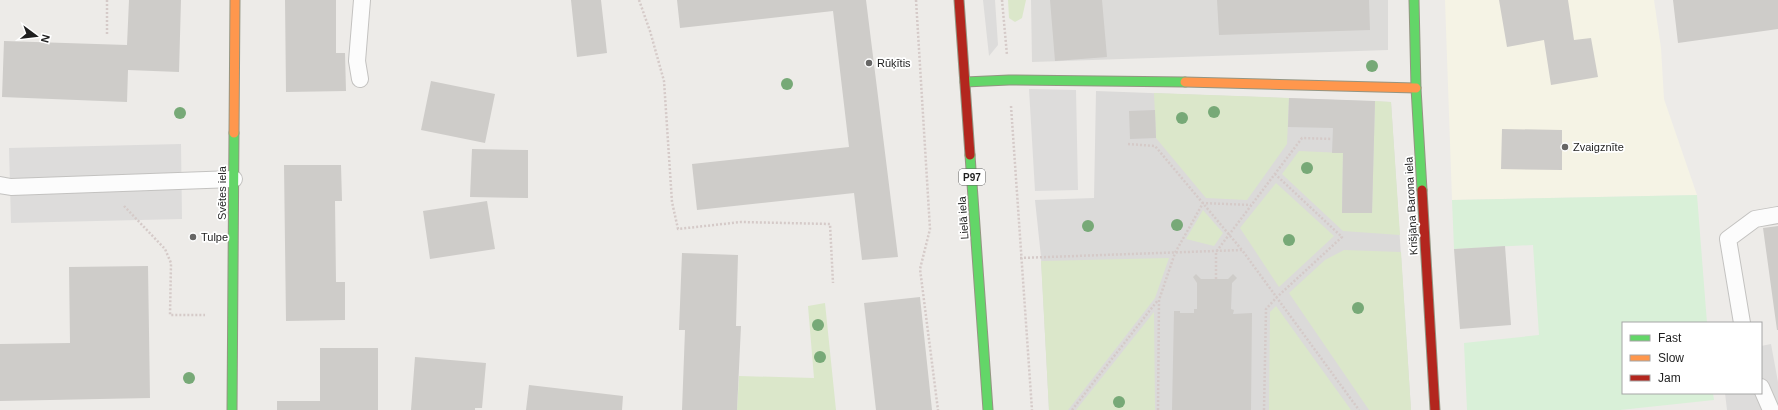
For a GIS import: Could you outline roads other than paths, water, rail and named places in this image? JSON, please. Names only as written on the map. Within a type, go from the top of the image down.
[{"type":"street","name":"Svētes iela","points":[[232,410],[234,0]]},
{"type":"street","name":"Lielā iela","points":[[959,0],[988,410]]},
{"type":"street","name":"Krišjāņa Barona iela","points":[[1414,0],[1416,88],[1434,410]]},
{"type":"street","points":[[965,82],[1009,80],[1210,82],[1416,88]]},
{"type":"lane","points":[[360,79],[358,61],[362,0]]},
{"type":"lane","points":[[0,185],[11,187],[234,179]]},
{"type":"lane","points":[[1742,322],[1728,239],[1755,219],[1778,215]]},
{"type":"lane","points":[[1762,389],[1771,410]]},
{"type":"place","name":"Rūķītis","points":[[869,63]]},
{"type":"place","name":"Zvaigznīte","points":[[1565,147]]},
{"type":"place","name":"Tulpe","points":[[193,237]]}]
